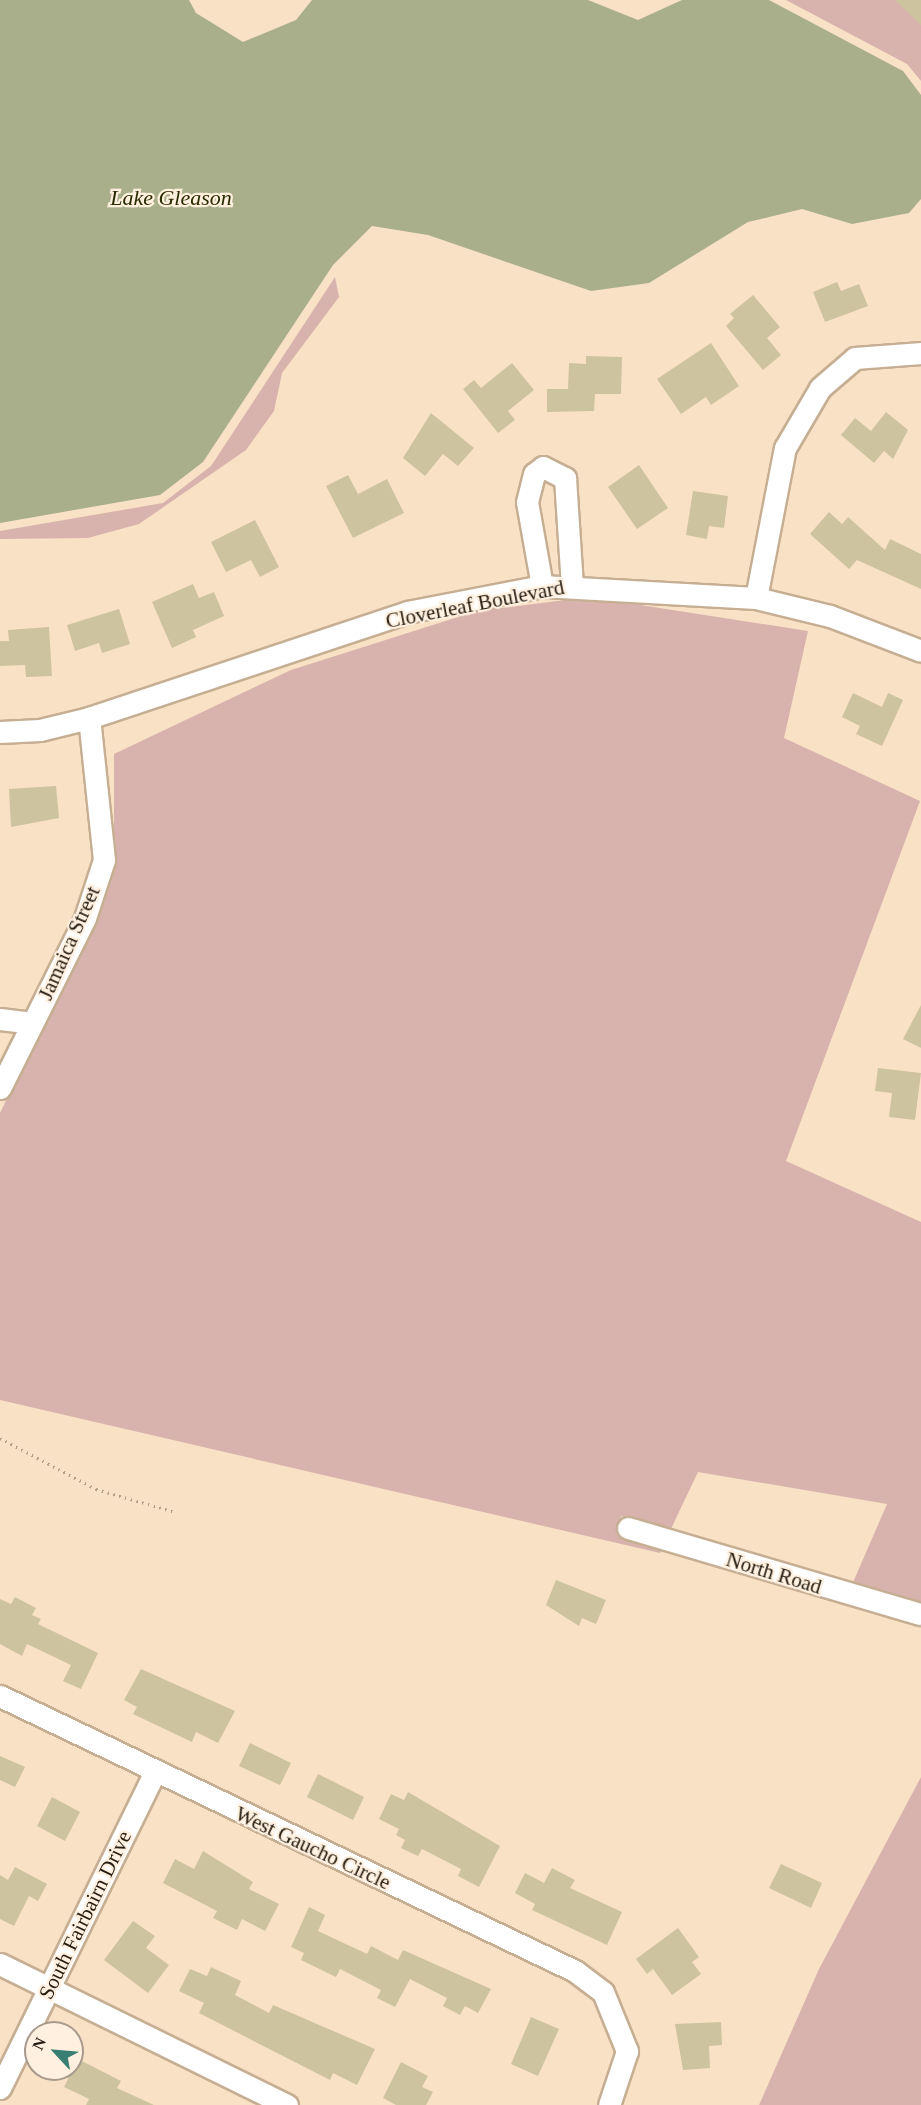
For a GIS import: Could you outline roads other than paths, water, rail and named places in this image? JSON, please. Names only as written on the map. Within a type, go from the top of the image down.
[{"type":"street","points":[[756,598],[785,448],[820,388],[855,358],[921,353]]},
{"type":"street","points":[[542,586],[527,502],[534,474],[543,467],[565,478],[573,585]]},
{"type":"street","name":"Cloverleaf Boulevard","points":[[0,732],[40,730],[89,718],[406,612],[542,586],[573,585],[756,598],[830,616],[921,651]]},
{"type":"street","name":"Jamaica Street","points":[[0,1088],[85,918],[104,860],[89,718]]},
{"type":"street","points":[[0,1019],[32,1023]]},
{"type":"street","name":"North Road","points":[[628,1528],[921,1614]]},
{"type":"street","name":"West Gaucho Circle","points":[[0,1696],[154,1773],[575,1971],[603,1992],[627,2051],[609,2105]]},
{"type":"street","name":"South Fairbairn Drive","points":[[0,2088],[154,1773]]},
{"type":"street","points":[[0,1964],[287,2105]]},
{"type":"water","name":"Lake Gleason","points":[[0,0],[189,0],[196,13],[243,42],[296,20],[312,0],[588,0],[638,20],[682,0],[769,0],[903,71],[921,95],[921,199],[909,213],[852,224],[802,209],[748,222],[649,283],[591,291],[428,235],[372,226],[333,265],[203,462],[160,495],[0,523]]}]
